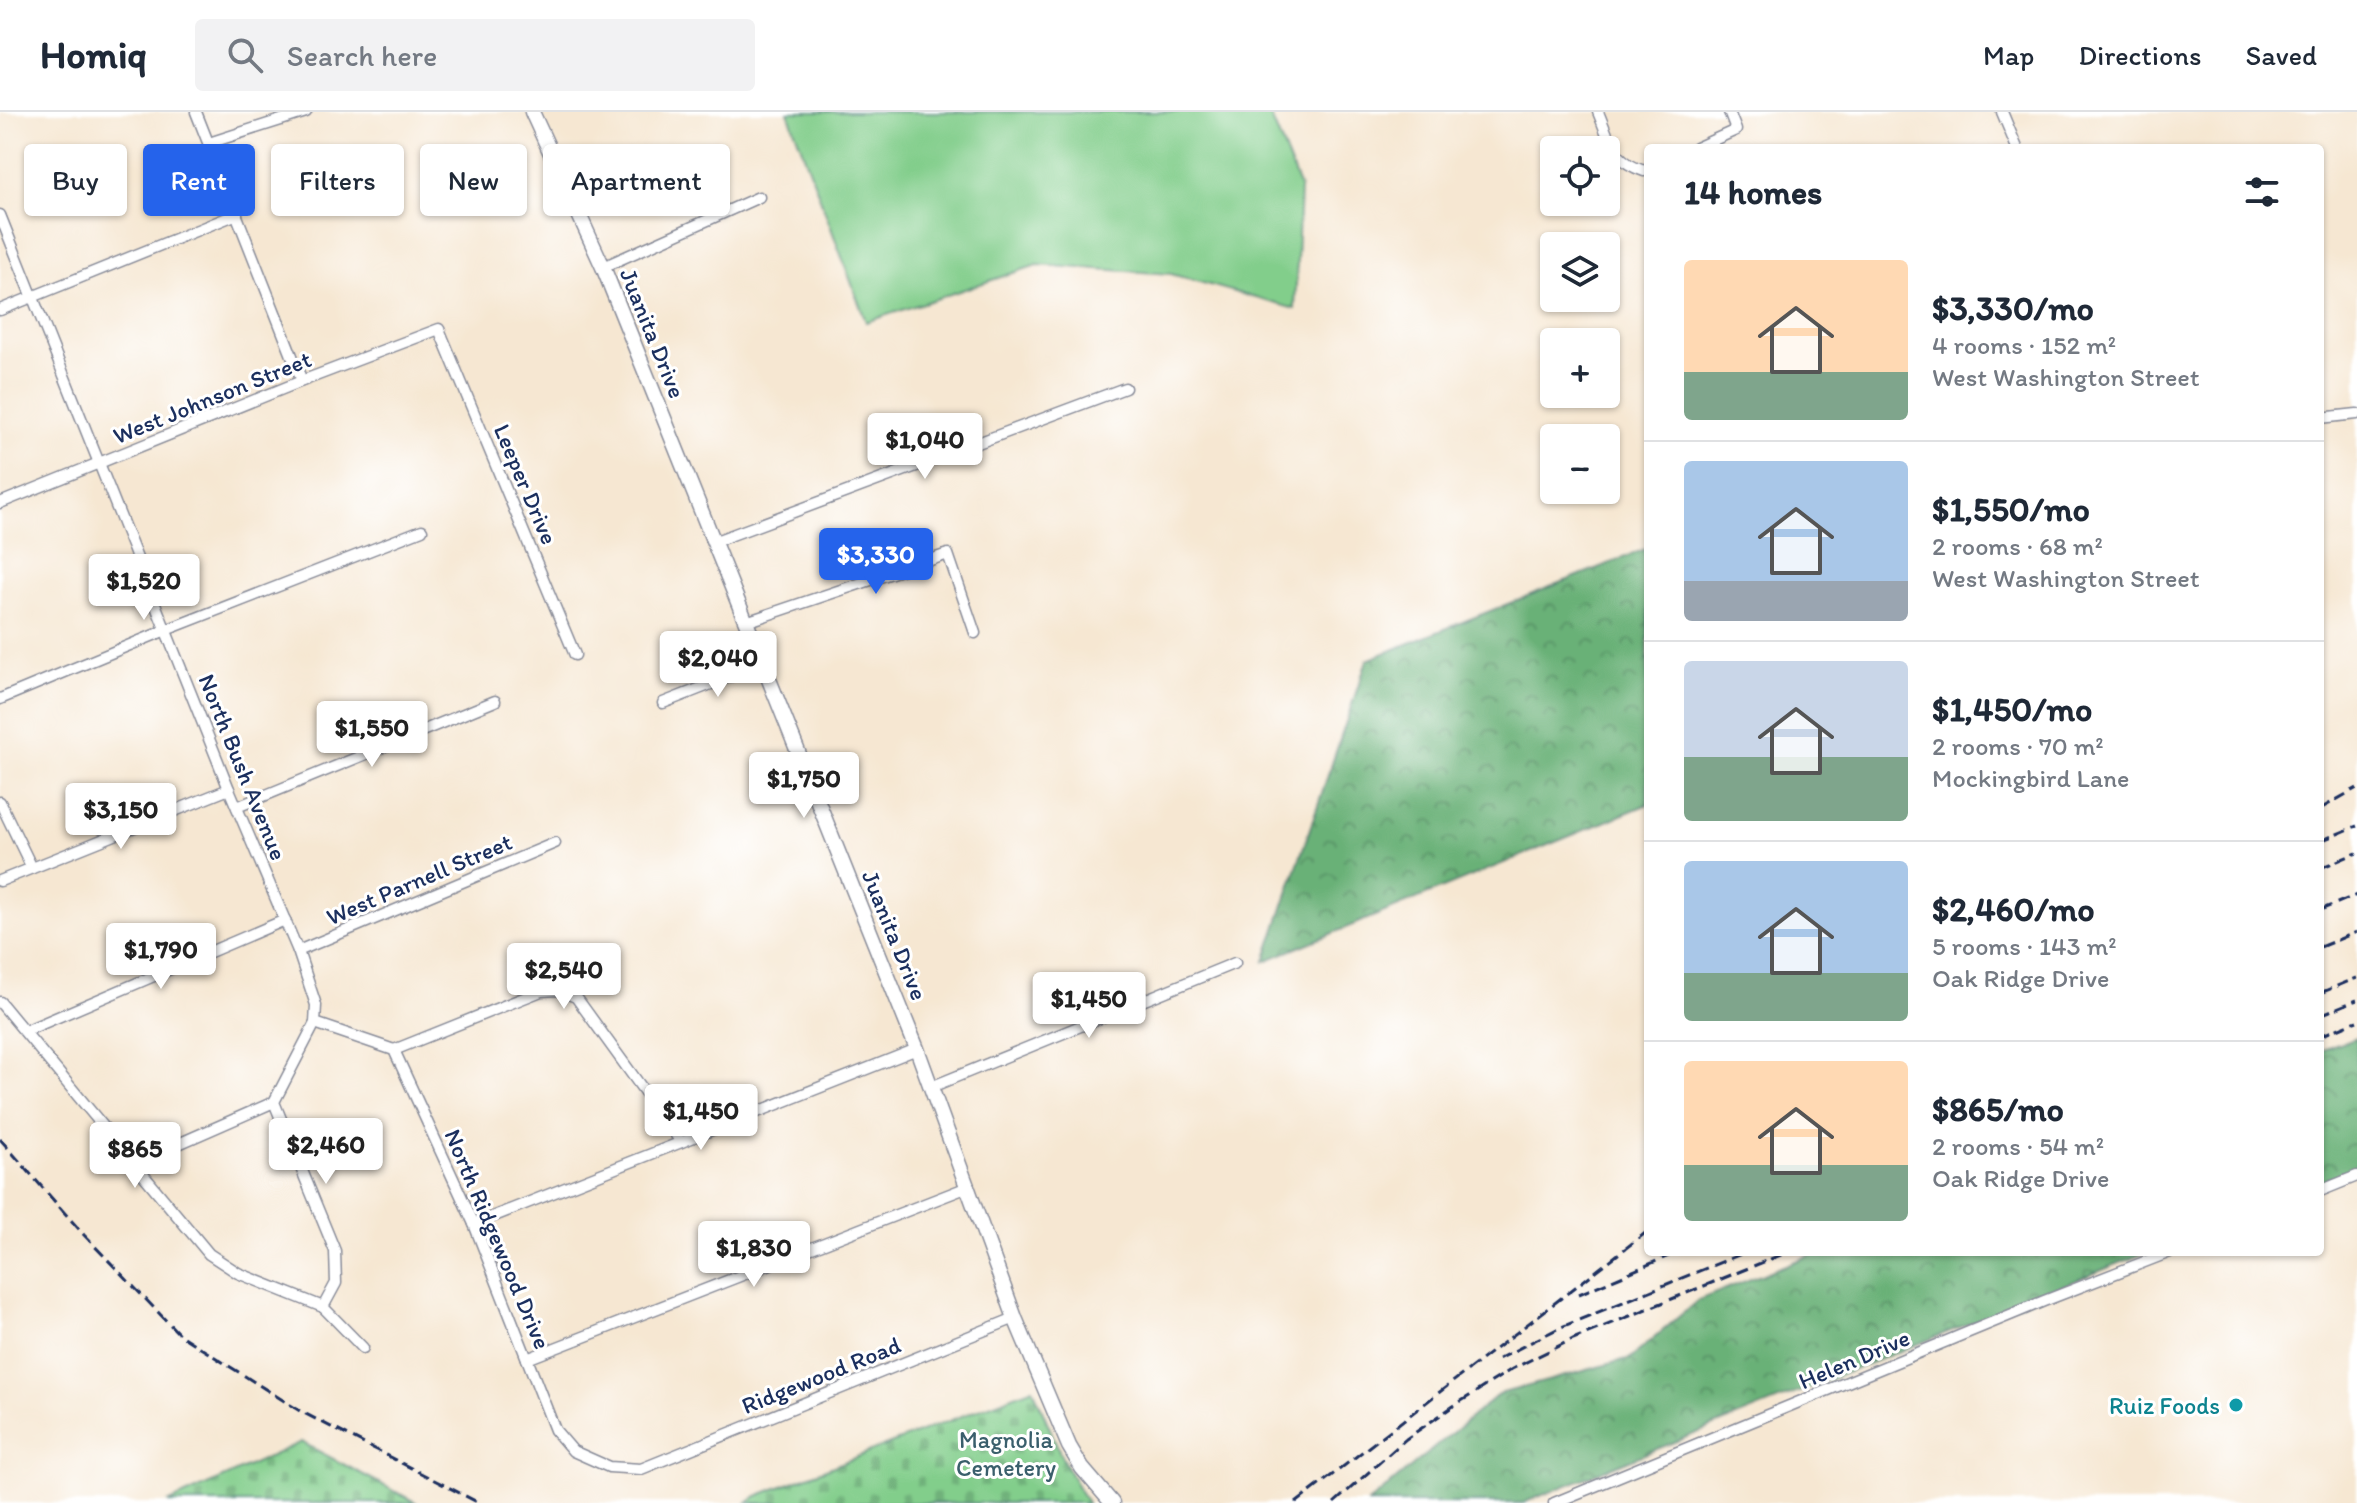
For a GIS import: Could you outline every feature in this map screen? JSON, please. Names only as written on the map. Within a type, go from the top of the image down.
[{"type":"street","points":[[196,112],[209,143],[306,112]]},
{"type":"street","name":"Juanita Drive","points":[[532,112],[603,267],[746,622],[917,1049],[1015,1318],[1069,1446],[1082,1468],[1112,1503]]},
{"type":"street","points":[[1598,112],[1618,158],[1644,171]]},
{"type":"street","points":[[1705,144],[1736,130],[1729,112]]},
{"type":"street","points":[[2002,112],[2015,144]]},
{"type":"street","points":[[603,267],[759,197]]},
{"type":"street","name":"North Bush Avenue","points":[[0,215],[229,789],[298,951],[316,1005],[315,1023]]},
{"type":"street","points":[[0,310],[232,216]]},
{"type":"street","points":[[238,216],[302,381]]},
{"type":"street","name":"West Johnson Street","points":[[0,503],[439,329]]},
{"type":"street","name":"Leeper Drive","points":[[439,329],[575,655]]},
{"type":"street","points":[[713,542],[1125,388]]},
{"type":"street","points":[[2324,418],[2357,414]]},
{"type":"street","points":[[0,699],[422,530]]},
{"type":"street","points":[[746,622],[948,554],[975,633]]},
{"type":"street","points":[[663,703],[762,664]]},
{"type":"street","points":[[237,807],[495,701]]},
{"type":"street","points":[[0,881],[229,789]]},
{"type":"street","points":[[0,802],[32,868]]},
{"type":"street","name":"West Parnell Street","points":[[298,951],[555,843]]},
{"type":"street","points":[[25,1031],[285,920]]},
{"type":"street","points":[[931,1087],[1235,963]]},
{"type":"street","points":[[135,1163],[274,1102],[315,1023],[394,1050],[541,991],[558,990],[576,997],[681,1142]]},
{"type":"street","points":[[0,1002],[209,1254],[238,1273],[323,1307],[363,1348]]},
{"type":"street","points":[[474,1224],[917,1049]]},
{"type":"street","name":"North Ridgewood Drive","points":[[394,1050],[474,1224],[555,1430],[573,1451],[609,1467],[641,1469]]},
{"type":"street","points":[[274,1102],[335,1251],[336,1283],[323,1307]]},
{"type":"street","points":[[2324,1189],[2357,1176]]},
{"type":"street","points":[[527,1359],[968,1187]]},
{"type":"street","name":"Helen Drive","points":[[1554,1503],[2160,1256]]},
{"type":"street","name":"Ridgewood Road","points":[[641,1469],[1015,1318]]},
{"type":"green space","points":[[788,112],[1269,112],[1300,188],[1295,309],[1171,274],[1037,265],[866,322]]},
{"type":"green space","points":[[1644,550],[1644,806],[1265,961],[1367,660]]},
{"type":"green space","points":[[2357,1037],[2357,1167],[2324,1180],[2324,1049]]},
{"type":"green space","points":[[1808,1256],[2137,1256],[1523,1503],[1368,1503],[1499,1394],[1631,1358],[1698,1300]]},
{"type":"green space","name":"Magnolia Cemetery","points":[[1033,1388],[1064,1462],[1087,1503],[747,1503],[757,1496]]},
{"type":"green space","points":[[301,1442],[417,1503],[168,1503]]},
{"type":"railway","points":[[2324,807],[2357,788]]},
{"type":"railway","points":[[2324,839],[2357,826]]},
{"type":"railway","points":[[2324,866],[2357,853]]},
{"type":"railway","points":[[2324,908],[2357,895]]},
{"type":"railway","points":[[2324,945],[2357,932]]},
{"type":"railway","points":[[2324,991],[2357,978]]},
{"type":"railway","points":[[2324,1013],[2357,1000]]},
{"type":"railway","points":[[2324,1034],[2357,1021]]},
{"type":"railway","points":[[0,1139],[84,1235],[180,1335],[300,1411],[479,1503]]},
{"type":"railway","points":[[1296,1503],[1644,1234]]},
{"type":"railway","points":[[1579,1294],[1669,1256]]},
{"type":"railway","points":[[1498,1359],[1559,1328],[1736,1256]]},
{"type":"railway","points":[[1334,1503],[1406,1439],[1512,1369],[1573,1339],[1778,1256]]},
{"type":"place","name":"Ruiz Foods","points":[[2236,1405]]}]
